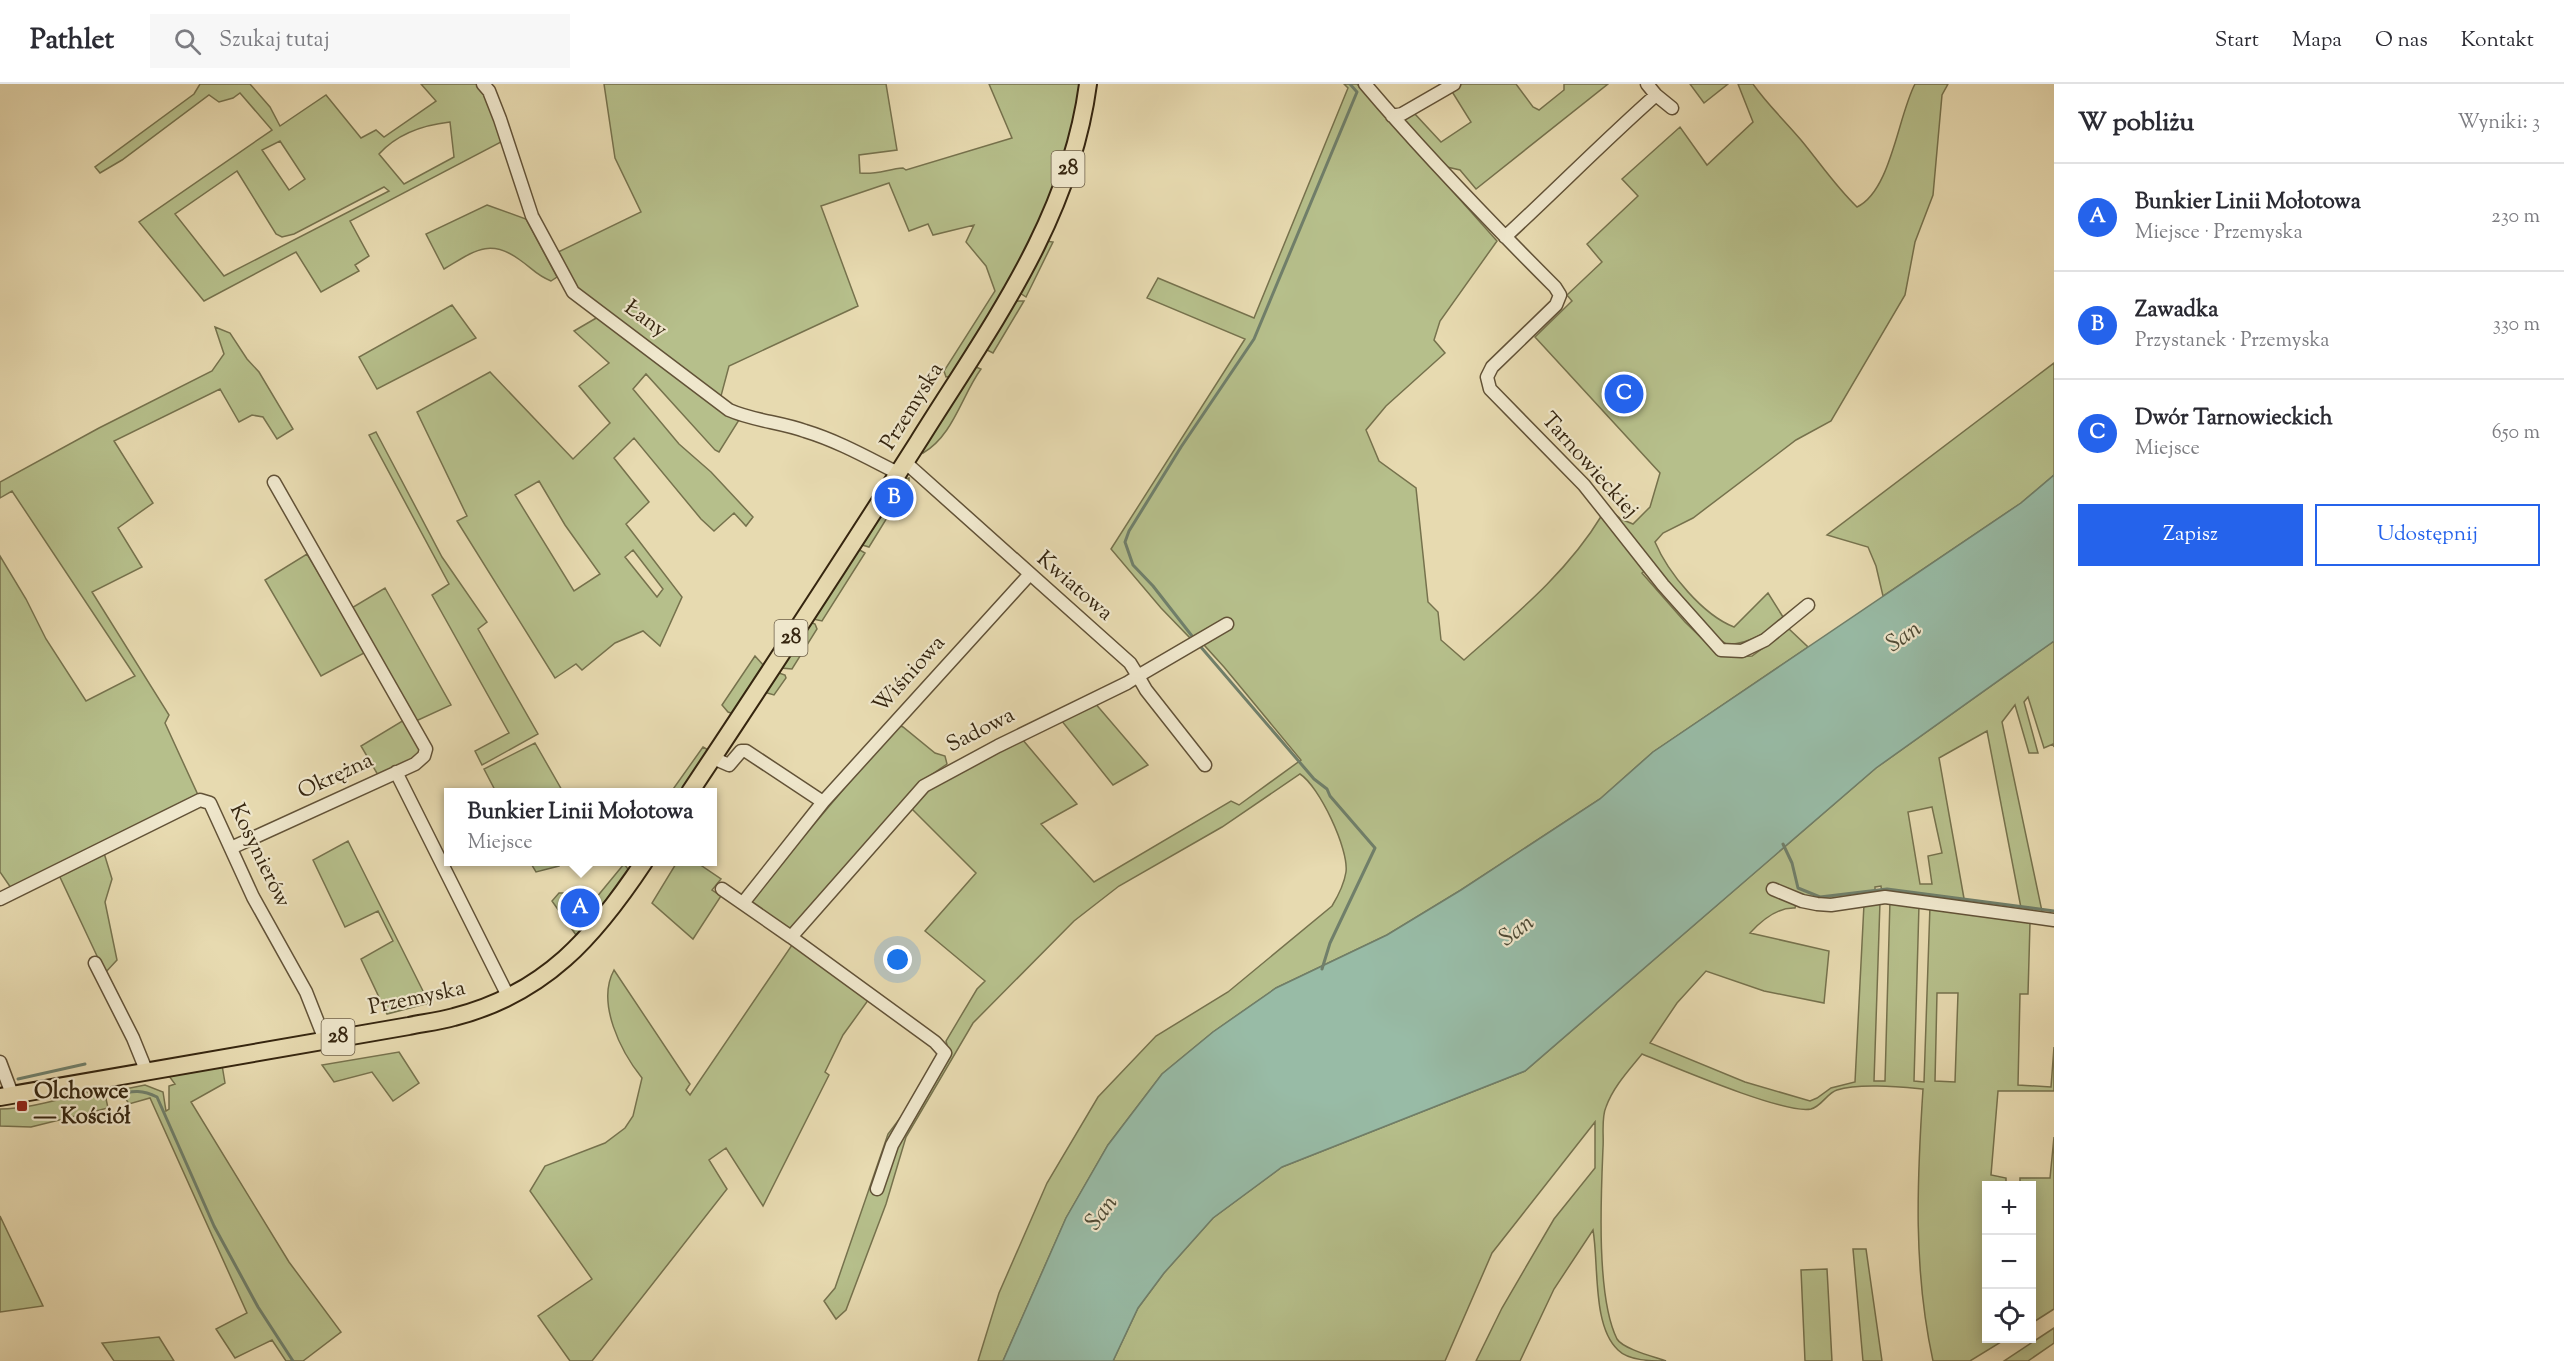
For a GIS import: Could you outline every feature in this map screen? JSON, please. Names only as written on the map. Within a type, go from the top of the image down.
[{"type":"main road","name":"Przemyska","points":[[693,788],[901,468],[1024,272],[1050,221],[1074,148],[1088,84]]},
{"type":"main road","name":"Przemyska","points":[[6,1096],[252,1048],[325,1040],[455,1017],[508,996],[548,973],[579,948],[607,915],[641,866]]},
{"type":"street","name":"Łany","points":[[483,84],[489,91],[500,119],[532,216],[573,292],[729,410],[746,418],[803,430],[901,468]]},
{"type":"street","name":"Tarnowieckiej","points":[[1365,84],[1392,116],[1555,287],[1560,295],[1556,305],[1492,367],[1487,377],[1490,389],[1584,485],[1663,585],[1721,650],[1742,651],[1765,640],[1808,605]]},
{"type":"street","points":[[1392,116],[1402,114],[1454,84]]},
{"type":"street","points":[[1647,84],[1672,108]]},
{"type":"street","points":[[1505,237],[1567,179],[1581,162],[1656,95]]},
{"type":"street","name":"Kwiatowa","points":[[901,468],[1130,663],[1138,676]]},
{"type":"street","points":[[274,482],[426,749],[424,756],[415,764],[396,772]]},
{"type":"street","name":"Wiśniowa","points":[[743,903],[823,802],[1029,576]]},
{"type":"street","points":[[1205,765],[1146,690],[1138,676],[1227,624]]},
{"type":"street","name":"Sadowa","points":[[791,937],[924,786],[1138,676]]},
{"type":"street","points":[[713,758],[729,765],[741,751],[746,751],[823,802]]},
{"type":"street","name":"Okrężna","points":[[231,848],[396,772],[508,996]]},
{"type":"street","name":"Kosynierów","points":[[0,899],[200,800],[206,800],[210,803],[254,897],[306,992],[325,1040]]},
{"type":"street","points":[[722,889],[936,1042],[945,1053],[892,1145],[877,1189]]},
{"type":"street","points":[[1773,889],[1802,901],[1818,904],[1831,905],[1876,898],[1896,898],[2054,920]]},
{"type":"street","points":[[94,963],[133,1038],[146,1070]]},
{"type":"street","points":[[0,1062],[6,1096]]},
{"type":"shaded area","points":[[200,84],[250,84],[270,107],[280,126],[326,95],[361,138],[376,130],[384,137],[436,101],[421,84],[477,84],[483,90],[503,141],[350,221],[369,256],[355,265],[359,271],[321,292],[296,252],[204,301],[139,222],[272,130],[240,93],[233,98],[219,102],[209,95],[122,160],[100,173],[95,167],[194,94]],"holes":[[[450,122],[454,157],[404,184],[379,154],[403,135],[430,125]],[[280,141],[305,179],[289,190],[262,150]],[[237,171],[276,234],[282,237],[294,234],[384,187],[389,191],[224,276],[175,214]]]},
{"type":"shaded area","points":[[604,84],[886,84],[897,150],[859,155],[860,173],[877,173],[903,168],[906,170],[1012,138],[989,84],[1081,84],[1064,165],[1021,264],[952,376],[946,377],[944,371],[995,291],[986,266],[966,242],[974,225],[933,235],[928,224],[909,231],[889,183],[821,206],[858,306],[729,366],[721,396],[717,397],[618,323],[572,284],[554,254],[641,212],[615,158]]},
{"type":"shaded area","points":[[1344,84],[1357,84],[1497,241],[1440,321],[1434,340],[1445,353],[1386,406],[1366,430],[1379,461],[1416,488],[1428,602],[1438,612],[1441,640],[1464,660],[1521,610],[1556,575],[1573,556],[1602,515],[1647,569],[1642,573],[1685,622],[1714,650],[1732,657],[1752,656],[1789,629],[1808,647],[1653,752],[1600,799],[1461,890],[1387,935],[1276,988],[1213,1032],[1162,1074],[1108,1145],[1066,1218],[1003,1361],[978,1361],[999,1293],[1047,1183],[1098,1097],[1156,1036],[1228,992],[1332,906],[1344,881],[1346,862],[1338,834],[1324,804],[1308,781],[1300,774],[1222,827],[1119,886],[1074,921],[973,1023],[906,1137],[886,1204],[846,1310],[836,1319],[824,1301],[835,1288],[888,1134],[949,1053],[946,1041],[977,989],[985,981],[925,931],[976,873],[912,809],[939,779],[1022,739],[1077,804],[1041,824],[1094,882],[1231,801],[1239,805],[1301,760],[1224,667],[1204,645],[1192,640],[1161,608],[1111,549],[1245,339],[1147,298],[1158,278],[1254,318],[1348,88]]},
{"type":"shaded area","points":[[1462,84],[1516,84],[1533,107],[1539,110],[1564,90],[1564,84],[1608,84],[1476,189],[1460,170],[1447,167],[1402,120],[1414,113],[1441,142],[1471,122],[1451,90]]},
{"type":"shaded area","points":[[1690,84],[1728,84],[1704,103]]},
{"type":"shaded area","points":[[1738,84],[1753,84],[1857,207],[1869,198],[1878,186],[1915,84],[1948,84],[1942,95],[1933,195],[1915,242],[1905,295],[1831,421],[1796,440],[1693,518],[1663,533],[1655,542],[1668,567],[1688,592],[1710,613],[1734,627],[1768,593],[1783,617],[1758,636],[1745,642],[1728,645],[1713,635],[1615,519],[1615,514],[1633,524],[1650,507],[1660,473],[1535,337],[1572,301],[1567,295],[1602,262],[1587,244],[1638,196],[1622,179],[1680,127],[1707,165],[1753,122]]},
{"type":"shaded area","points":[[487,205],[526,219],[557,277],[551,281],[509,253],[490,248],[473,253],[444,269],[426,234]]},
{"type":"shaded area","points":[[1046,241],[1053,242],[1026,297],[1020,293]]},
{"type":"shaded area","points":[[1015,301],[1024,301],[993,353],[985,349]]},
{"type":"shaded area","points":[[452,305],[476,338],[377,389],[359,357]]},
{"type":"shaded area","points":[[598,317],[739,420],[719,452],[646,374],[633,389],[679,444],[711,472],[753,517],[746,526],[734,513],[714,531],[701,519],[634,438],[614,458],[649,502],[626,524],[682,597],[660,646],[643,631],[615,643],[582,670],[576,664],[555,678],[457,521],[467,516],[417,412],[490,372],[573,459],[610,423],[579,386],[609,363],[574,331]],"holes":[[[539,481],[565,525],[600,574],[574,591],[515,495]],[[633,550],[663,589],[657,597],[625,557]]]},
{"type":"shaded area","points":[[215,327],[230,333],[247,359],[259,372],[293,429],[277,439],[263,417],[252,415],[239,422],[220,389],[114,441],[153,503],[118,528],[142,567],[92,592],[169,715],[165,723],[198,795],[11,888],[0,872],[0,556],[26,599],[46,639],[86,701],[135,676],[12,491],[0,498],[0,482],[99,428],[212,371],[224,354]]},
{"type":"shaded area","points":[[2054,363],[2054,475],[2021,503],[1883,596],[1876,566],[1868,547],[1827,535]]},
{"type":"shaded area","points":[[970,368],[981,369],[950,426],[933,446],[923,453],[923,444]]},
{"type":"shaded area","points":[[376,432],[442,557],[487,622],[478,629],[538,734],[482,765],[475,751],[509,733],[432,595],[449,584],[369,435]]},
{"type":"shaded area","points":[[909,478],[909,482],[869,547],[859,544],[905,479]]},
{"type":"shaded area","points":[[858,549],[865,553],[822,621],[813,619]]},
{"type":"shaded area","points":[[307,554],[366,652],[321,676],[265,580]]},
{"type":"shaded area","points":[[385,588],[451,705],[416,721],[350,609]]},
{"type":"shaded area","points":[[810,622],[815,624],[817,629],[792,669],[781,668]]},
{"type":"shaded area","points":[[2054,641],[2054,747],[2053,744],[2044,748],[2028,697],[2024,702],[2038,753],[2029,753],[2015,705],[2002,722],[2043,916],[2022,913],[1987,731],[1939,758],[1965,904],[1882,894],[1881,886],[1875,887],[1875,896],[1796,904],[1795,908],[1776,912],[1750,933],[1829,951],[1824,1003],[1764,991],[1706,971],[1677,1003],[1650,1043],[1745,1082],[1810,1101],[1831,1088],[1855,1082],[1864,904],[1880,902],[1874,1081],[1885,1081],[1890,900],[1919,905],[1914,1081],[1924,1082],[1930,906],[2030,923],[2028,994],[2020,994],[2018,1085],[2051,1087],[2054,1047],[2054,1091],[1998,1091],[1991,1175],[2006,1178],[2006,1181],[1982,1181],[1982,1343],[1999,1343],[1970,1361],[1933,1361],[1919,1259],[1918,1192],[1923,1089],[1880,1086],[1846,1088],[1833,1092],[1811,1109],[1798,1109],[1778,1105],[1728,1088],[1642,1054],[1613,1093],[1604,1116],[1601,1218],[1603,1273],[1610,1321],[1617,1339],[1632,1349],[1666,1361],[1641,1360],[1628,1356],[1618,1350],[1610,1339],[1600,1310],[1593,1230],[1554,1289],[1520,1361],[1476,1361],[1502,1308],[1554,1219],[1595,1168],[1595,1122],[1492,1253],[1445,1361],[1113,1361],[1138,1308],[1164,1273],[1213,1218],[1282,1167],[1525,1071],[1876,768]],"holes":[[[1932,807],[1942,853],[1928,856],[1932,884],[1920,884],[1908,812]],[[1937,993],[1958,993],[1955,1082],[1935,1081]]]},
{"type":"shaded area","points":[[755,656],[765,667],[734,714],[728,712],[722,705]]},
{"type":"shaded area","points":[[776,672],[785,675],[786,678],[774,695],[764,692]]},
{"type":"shaded area","points":[[1094,702],[1148,765],[1113,785],[1061,720]]},
{"type":"shaded area","points":[[404,720],[421,751],[416,759],[378,775],[361,746]]},
{"type":"shaded area","points":[[898,725],[935,753],[945,756],[947,764],[925,779],[793,929],[787,930],[748,902]]},
{"type":"shaded area","points":[[535,743],[561,788],[494,788],[484,769]]},
{"type":"shaded area","points":[[703,747],[710,751],[685,788],[674,788]]},
{"type":"shaded area","points":[[348,841],[429,1003],[387,1014],[361,959],[393,941],[378,911],[345,927],[313,860]]},
{"type":"shaded area","points":[[104,853],[112,879],[105,902],[117,960],[105,973],[59,875]]},
{"type":"shaded area","points":[[532,866],[559,866],[536,872]]},
{"type":"shaded area","points":[[622,866],[626,866],[628,869],[606,900],[576,935],[552,901],[559,893],[569,893],[591,904]]},
{"type":"shaded area","points":[[675,866],[702,866],[721,879],[712,890],[721,896],[693,939],[652,903]]},
{"type":"shaded area","points":[[792,945],[869,999],[843,1035],[825,1072],[829,1075],[763,1206],[726,1148],[709,1160],[727,1189],[592,1361],[570,1361],[538,1316],[592,1279],[530,1191],[545,1166],[605,1143],[625,1128],[633,1116],[642,1078],[619,1041],[609,1012],[609,983],[614,970],[690,1084],[686,1090],[690,1095]]},
{"type":"shaded area","points":[[399,1052],[419,1083],[393,1101],[372,1072],[334,1082],[322,1065]]},
{"type":"shaded area","points":[[222,1065],[225,1083],[191,1102],[289,1262],[341,1332],[303,1361],[286,1361],[272,1340],[235,1358],[216,1329],[247,1313],[150,1098],[129,1104],[120,1090],[145,1085],[163,1092],[166,1111],[169,1109],[169,1086],[175,1084],[169,1076]]},
{"type":"shaded area","points":[[104,1089],[108,1108],[31,1127],[0,1126],[0,1109],[39,1104]]},
{"type":"shaded area","points":[[2054,1137],[2054,1309],[2036,1320],[2036,1181],[2020,1181],[2020,1178],[2050,1178]]},
{"type":"shaded area","points":[[0,1216],[43,1306],[0,1312]]},
{"type":"shaded area","points":[[1853,1249],[1866,1249],[1882,1361],[1863,1361]]},
{"type":"shaded area","points":[[1827,1269],[1832,1361],[1805,1361],[1801,1270]]},
{"type":"shaded area","points":[[2054,1328],[2054,1343],[2028,1361],[2004,1361],[2031,1343],[2036,1343],[2036,1340]]},
{"type":"shaded area","points":[[159,1337],[174,1361],[114,1361],[102,1343]]},
{"type":"water","name":"San","points":[[2054,475],[2054,641],[1876,768],[1525,1071],[1282,1167],[1213,1218],[1164,1273],[1138,1308],[1113,1361],[1003,1361],[1066,1218],[1108,1145],[1162,1074],[1213,1032],[1276,988],[1387,935],[1461,890],[1600,799],[1653,752],[2021,503]]},
{"type":"waterway","points":[[1192,636],[1153,586],[1133,565],[1125,542],[1129,531],[1181,447],[1254,339],[1357,92],[1350,84]]},
{"type":"waterway","points":[[1200,646],[1314,779],[1327,789],[1330,796],[1375,848],[1330,943],[1322,969]]},
{"type":"waterway","points":[[1783,844],[1792,863],[1798,888],[1820,897],[1887,889],[2054,911]]},
{"type":"waterway","points":[[18,1079],[85,1064]]},
{"type":"waterway","points":[[117,1095],[138,1092],[157,1097],[214,1226],[258,1307],[293,1361]]},
{"type":"place","name":"Dwór Tarnowieckich","points":[[1624,394]]},
{"type":"place","name":"Zawadka","points":[[894,498]]},
{"type":"place","name":"Bunkier Linii Mołotowa","points":[[580,908]]},
{"type":"place","name":"Olchowce — Kościół","points":[[22,1106]]}]
